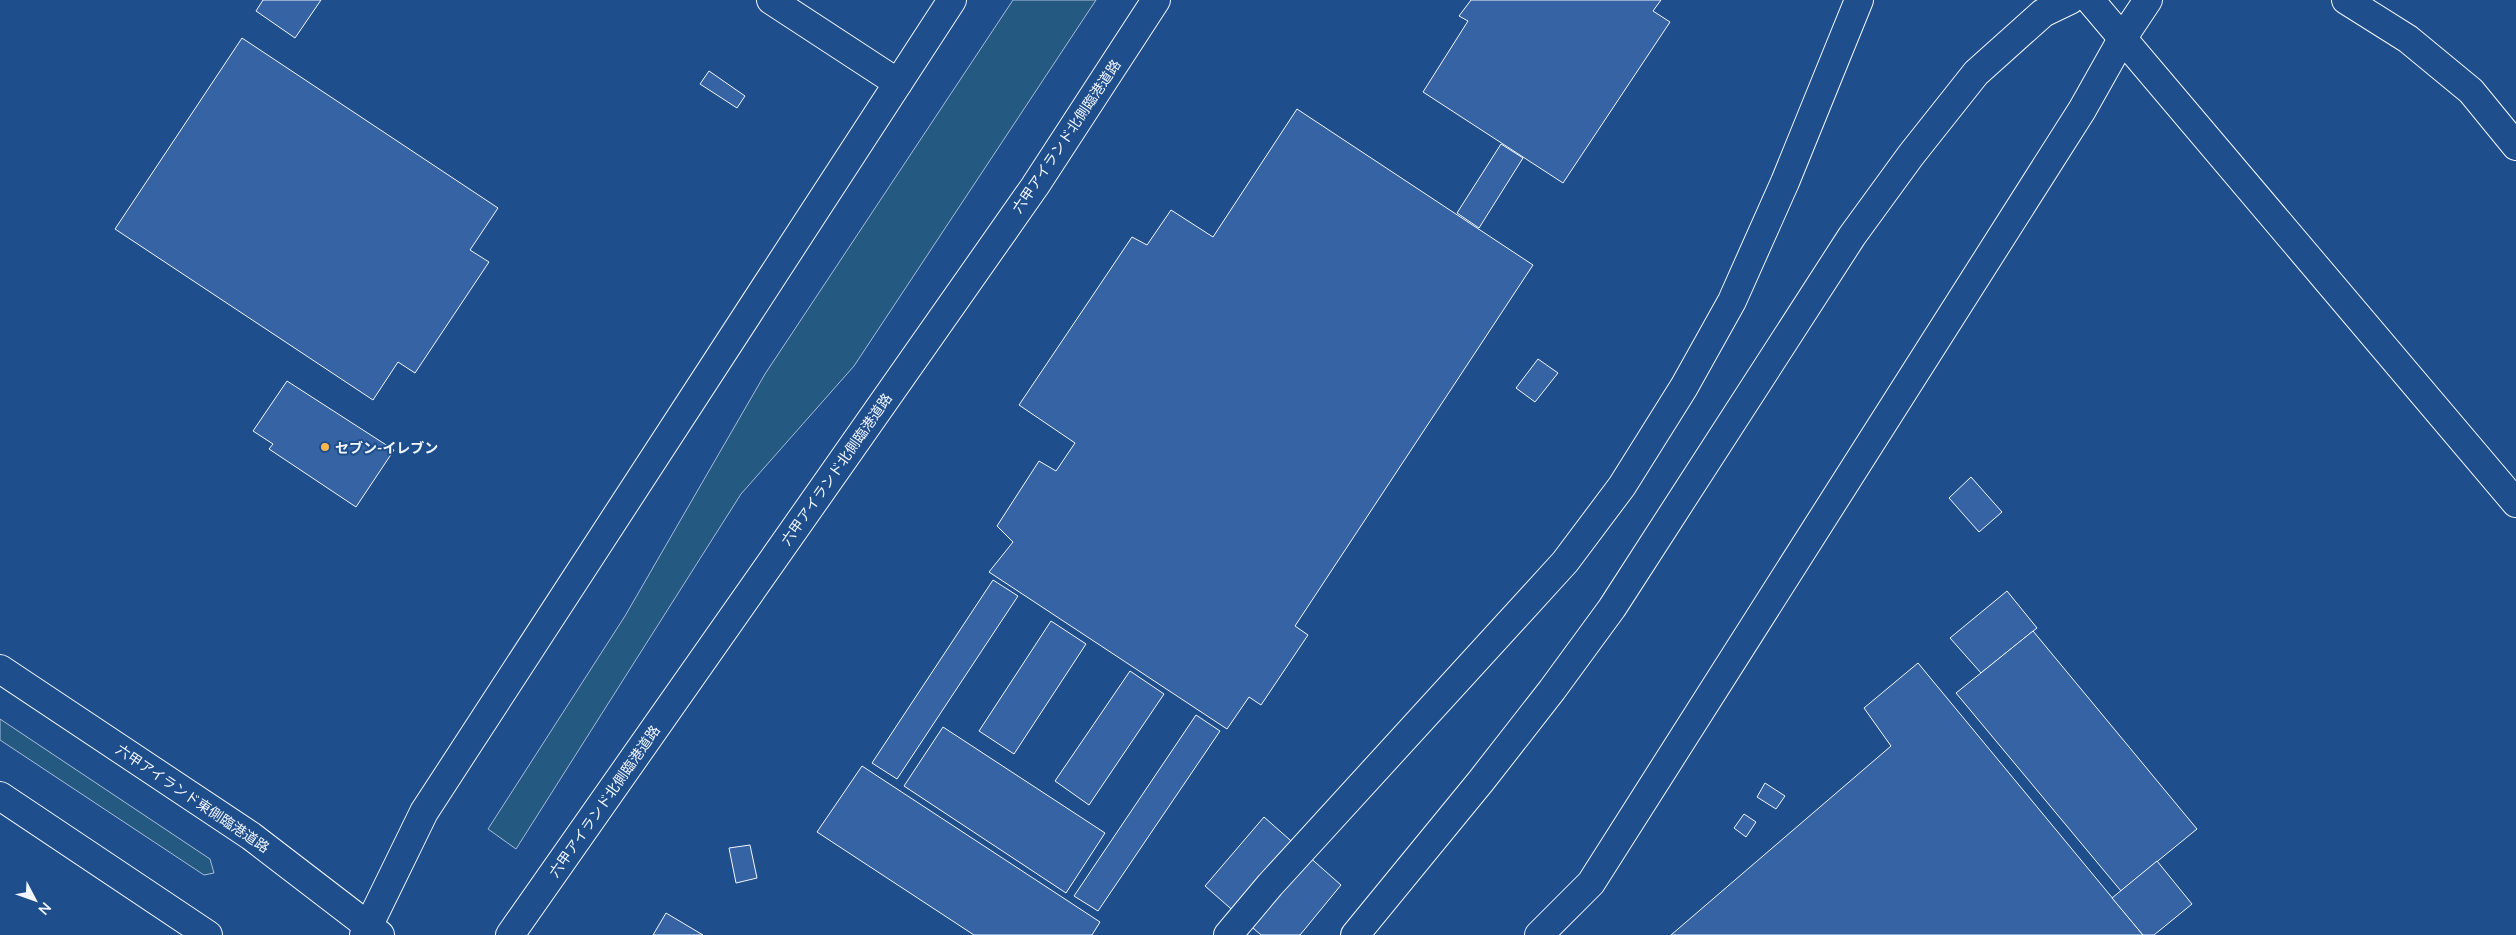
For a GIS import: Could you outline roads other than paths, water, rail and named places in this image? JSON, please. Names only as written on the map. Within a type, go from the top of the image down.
[{"type":"main road","points":[[771,0],[898,83]]},
{"type":"main road","points":[[370,932],[424,812],[952,0]]},
{"type":"main road","name":"六甲アイランド北側臨港道路","points":[[510,935],[1035,186],[1156,0]]},
{"type":"main road","points":[[1228,935],[1270,885],[1565,562],[1622,486],[1684,387],[1732,301],[1785,182],[1859,0]]},
{"type":"main road","points":[[1355,935],[1482,781],[1612,608],[1852,236],[1911,155],[1976,73],[2043,12],[2070,0]]},
{"type":"main road","points":[[2090,0],[2516,503]]},
{"type":"main road","points":[[1539,935],[1591,883],[2082,110],[2122,39],[2148,0]]},
{"type":"main road","points":[[2346,0],[2408,39],[2472,92],[2516,146]]},
{"type":"main road","name":"六甲アイランド東側臨港道路","points":[[0,669],[251,836],[370,932]]},
{"type":"main road","points":[[0,796],[208,935]]},
{"type":"place","name":"セブン-イレブン","points":[[325,447]]}]
